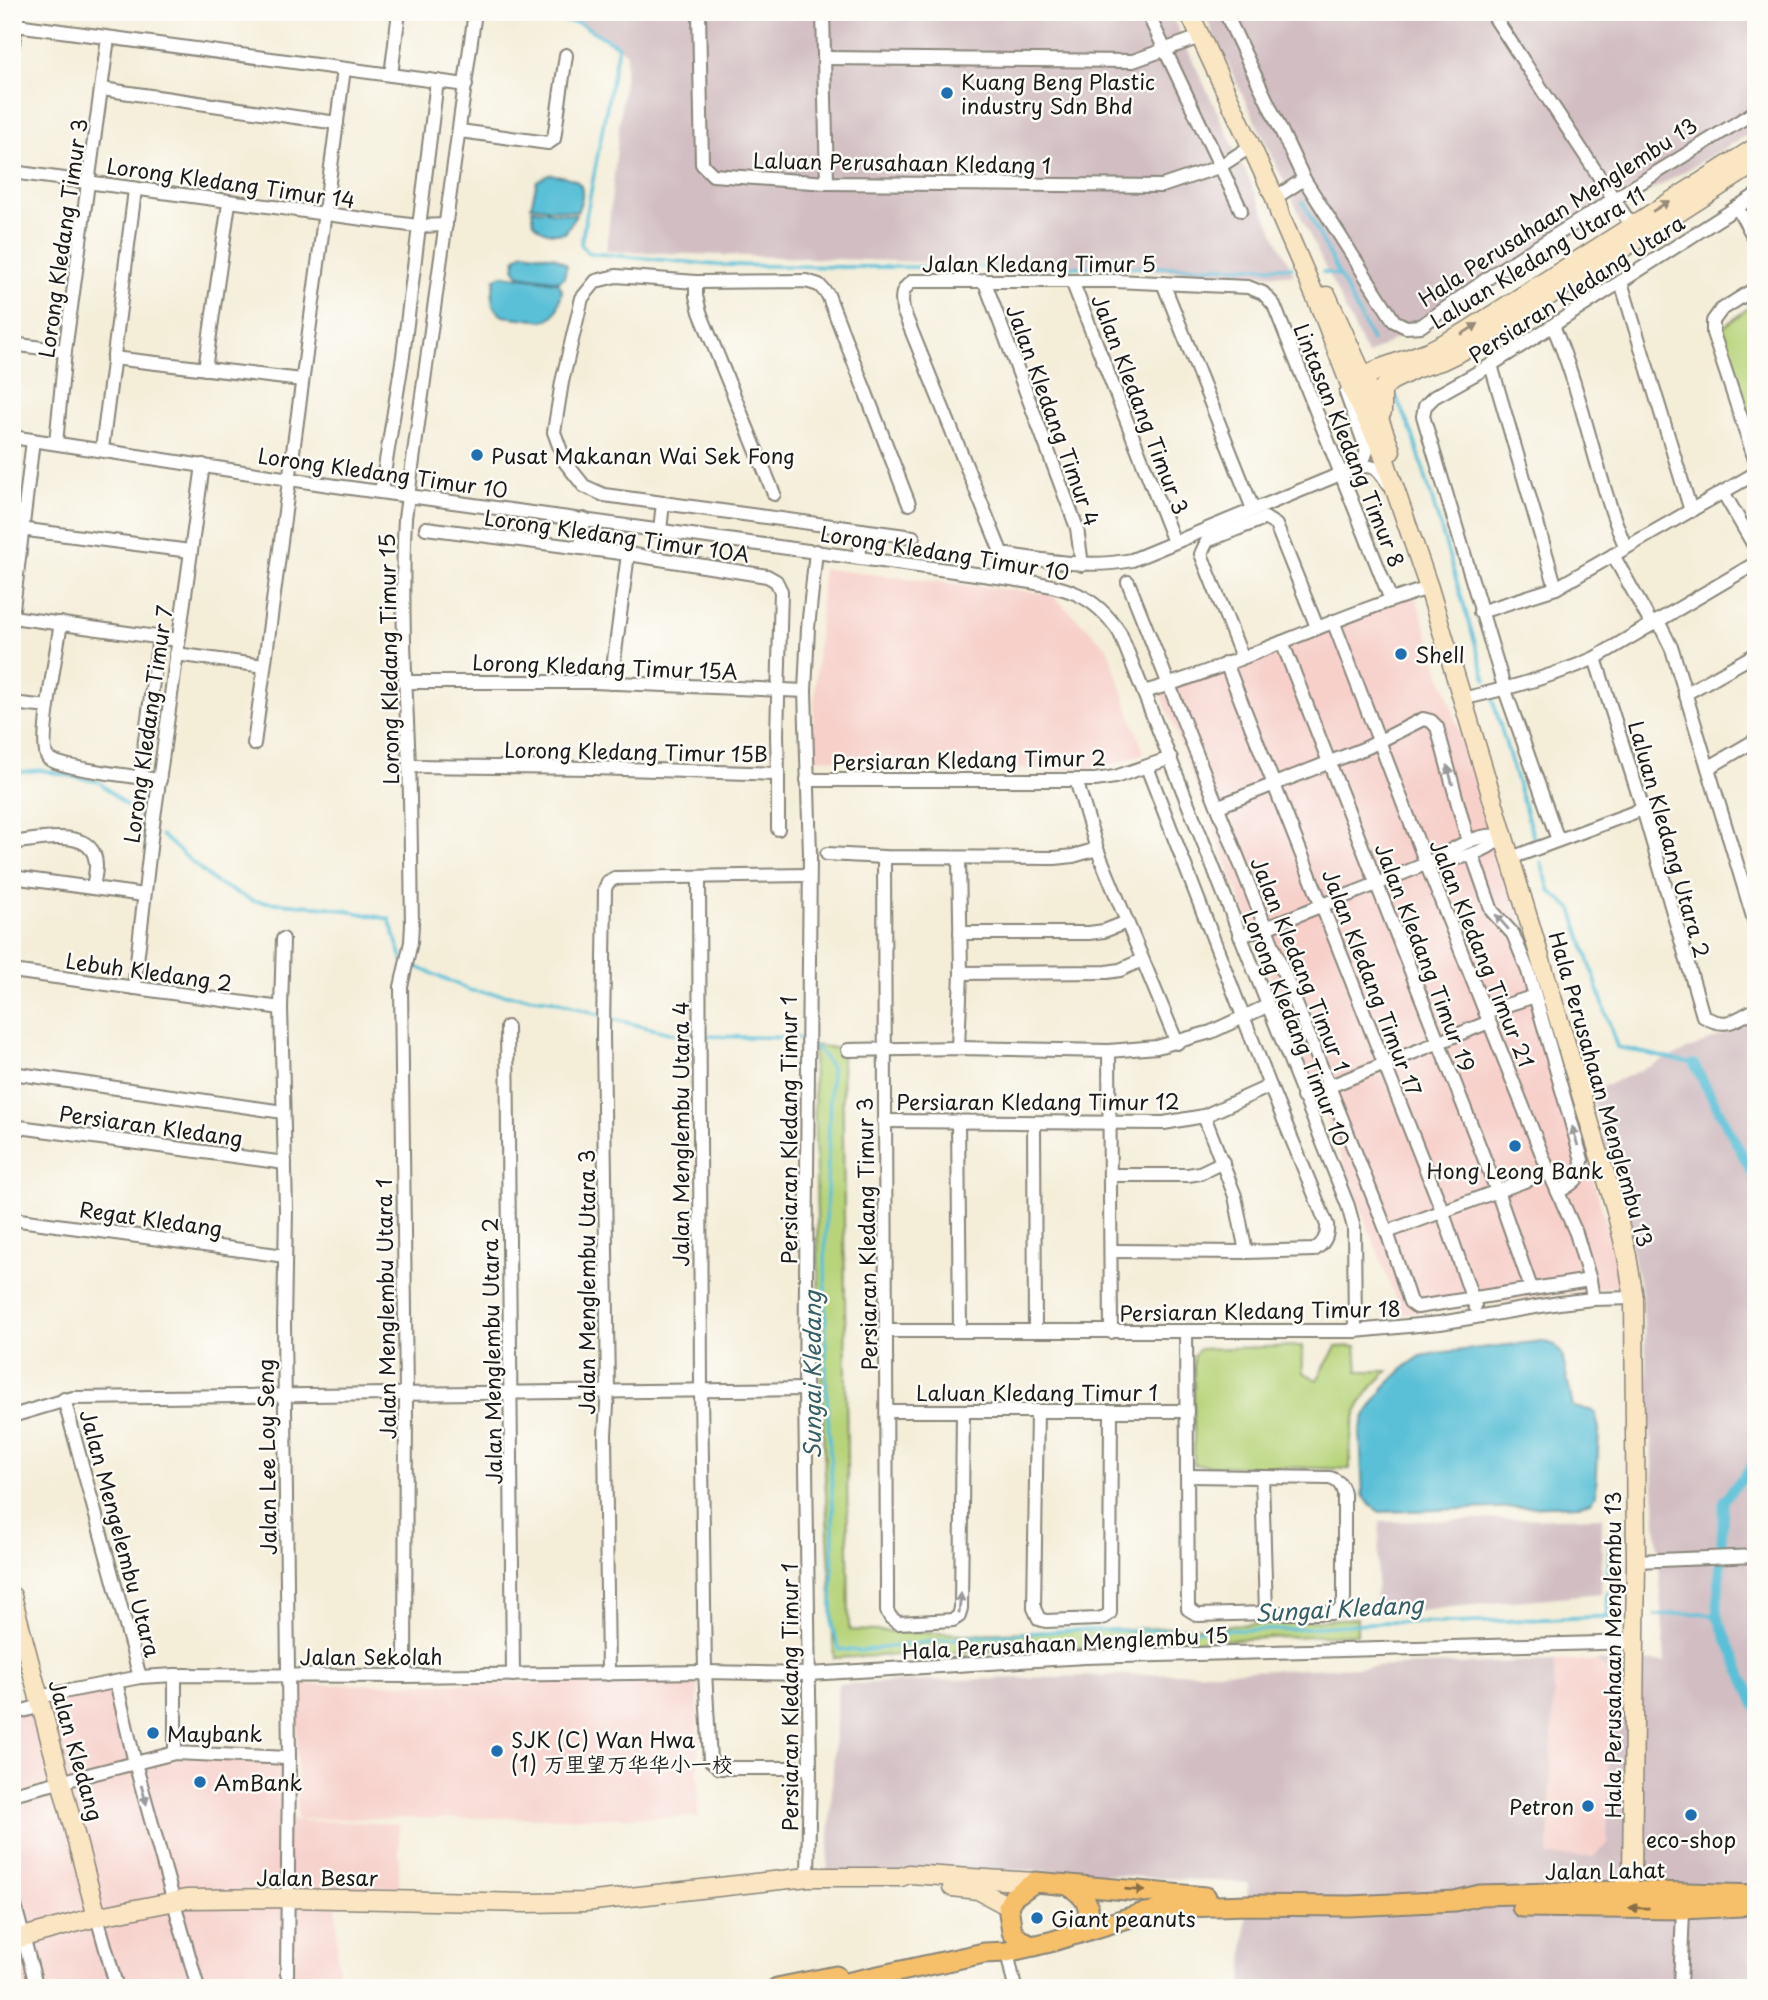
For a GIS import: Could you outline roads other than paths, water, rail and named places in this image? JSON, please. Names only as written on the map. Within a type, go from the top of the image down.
[{"type":"main road","points":[[777,1988],[993,1941],[1003,1934],[1013,1897],[1035,1882],[1067,1885],[1078,1891],[1086,1900],[1089,1909],[1084,1926],[1077,1934],[1007,1952],[984,1953],[823,1988]]},
{"type":"main road","name":"Jalan Lahat","points":[[1067,1885],[1187,1895],[1248,1905]]},
{"type":"main road","name":"Jalan Lahat","points":[[1455,1902],[1480,1895],[1620,1891],[1756,1895]]},
{"type":"main road","name":"Jalan Lahat","points":[[1077,1934],[1141,1914],[1184,1908],[1248,1905],[1350,1906],[1455,1902],[1513,1906],[1683,1909],[1756,1905]]},
{"type":"main road","points":[[1009,1914],[1012,1932],[1020,1940],[1035,1946]]},
{"type":"street","points":[[391,75],[399,12]]},
{"type":"street","name":"Lorong Kledang Timur 15","points":[[411,942],[409,766],[402,594],[408,496],[475,12]]},
{"type":"street","name":"Laluan Perusahaan Kledang 1","points":[[699,12],[702,164],[713,176],[827,184],[1162,186],[1219,167],[1250,147]]},
{"type":"street","points":[[823,12],[827,184]]},
{"type":"street","points":[[1147,12],[1241,210]]},
{"type":"street","name":"Hala Perusahaan Menglembu 13","points":[[1189,12],[1275,198],[1316,297],[1331,317],[1352,390],[1380,446],[1432,596],[1615,1207],[1627,1256],[1634,1298],[1636,1642],[1632,1874]]},
{"type":"street","name":"Hala Perusahaan Menglembu 13","points":[[1225,12],[1304,179],[1394,321],[1406,327],[1421,326],[1498,271],[1615,201],[1756,111]]},
{"type":"street","points":[[1491,12],[1631,225]]},
{"type":"street","points":[[12,50],[17,19],[108,38],[466,85]]},
{"type":"street","points":[[825,58],[1133,61],[1200,37]]},
{"type":"street","name":"Lorong Kledang Timur 3","points":[[56,443],[65,351],[108,38]]},
{"type":"street","points":[[460,131],[548,143],[554,139],[566,55]]},
{"type":"street","points":[[254,744],[344,69]]},
{"type":"street","points":[[382,492],[437,81]]},
{"type":"street","points":[[102,89],[337,123]]},
{"type":"street","name":"Laluan Kledang Utara 11","points":[[1411,365],[1756,146]]},
{"type":"street","name":"Laluan Kledang Utara 11","points":[[1364,378],[1379,369],[1441,361],[1466,349],[1756,163]]},
{"type":"street","name":"Lorong Kledang Timur 14","points":[[12,172],[229,203],[418,226],[446,225]]},
{"type":"street","points":[[1275,198],[1304,179]]},
{"type":"street","points":[[102,449],[135,190]]},
{"type":"street","name":"Persiaran Kledang Utara","points":[[1480,612],[1423,416],[1425,406],[1434,397],[1491,365],[1756,195]]},
{"type":"street","name":"Hala Perusahaan Menglembu 13","points":[[1275,198],[1288,213],[1331,317],[1364,378],[1383,425],[1431,583],[1432,596]]},
{"type":"street","points":[[205,369],[229,203]]},
{"type":"street","points":[[1737,207],[1756,241]]},
{"type":"street","points":[[909,504],[849,346],[828,295],[819,285],[806,281],[696,282],[616,276],[596,281],[582,298],[554,432],[565,463],[584,486],[604,495],[913,537]]},
{"type":"street","name":"Jalan Kledang Timur 5","points":[[1012,579],[902,310],[901,296],[905,286],[913,281],[984,280],[1248,287],[1263,293],[1274,304]]},
{"type":"street","name":"Jalan Kledang Timur 4","points":[[984,280],[1077,528],[1082,565]]},
{"type":"street","name":"Jalan Kledang Timur 3","points":[[1072,281],[1174,542]]},
{"type":"street","points":[[696,282],[700,313],[774,494]]},
{"type":"street","points":[[1621,282],[1691,512]]},
{"type":"street","points":[[1163,283],[1253,509]]},
{"type":"street","points":[[1756,288],[1721,310],[1713,321],[1713,333],[1756,463]]},
{"type":"street","points":[[1316,297],[1348,401],[1366,444],[1366,456],[1355,468]]},
{"type":"street","name":"Lintasan Kledang Timur 8","points":[[1274,304],[1391,600]]},
{"type":"street","points":[[1331,317],[1359,350],[1373,360],[1411,365]]},
{"type":"street","points":[[1553,326],[1566,358],[1595,459],[1625,546]]},
{"type":"street","points":[[12,344],[65,351]]},
{"type":"street","points":[[113,358],[302,380]]},
{"type":"street","points":[[1383,425],[1382,389],[1411,365]]},
{"type":"street","points":[[1491,365],[1556,588]]},
{"type":"street","points":[[1364,378],[1362,388],[1380,446]]},
{"type":"street","name":"Lorong Kledang Timur 10","points":[[12,437],[408,496],[1012,579],[1071,590],[1097,606],[1120,634],[1348,1206],[1354,1227],[1355,1331]]},
{"type":"street","points":[[33,440],[17,529],[12,617],[178,640]]},
{"type":"street","name":"Lorong Kledang Timur 7","points":[[134,988],[144,895],[203,465]]},
{"type":"street","points":[[1000,554],[1082,565],[1132,560],[1367,465],[1381,473],[1401,510]]},
{"type":"street","points":[[1558,840],[1480,612],[1556,588],[1756,473]]},
{"type":"street","points":[[1723,492],[1756,549]]},
{"type":"street","points":[[660,530],[663,503]]},
{"type":"street","points":[[1242,657],[1201,554],[1207,541],[1265,518],[1276,525],[1317,627]]},
{"type":"street","points":[[581,548],[584,519]]},
{"type":"street","name":"Lorong Kledang Timur 10A","points":[[426,528],[628,554],[767,576],[776,581],[780,591],[778,690]]},
{"type":"street","points":[[17,529],[190,551]]},
{"type":"street","points":[[859,558],[862,530]]},
{"type":"street","name":"Persiaran Kledang Timur 1","points":[[808,1877],[810,1768],[805,1390],[809,875],[805,691],[816,551]]},
{"type":"street","points":[[611,683],[628,554]]},
{"type":"street","points":[[1612,555],[1672,649],[1756,927]]},
{"type":"street","points":[[1461,699],[1505,690],[1574,668],[1756,563]]},
{"type":"street","name":"Jalan Kledang Timur 1","points":[[1128,582],[1387,1232],[1410,1302],[1417,1307],[1590,1280]]},
{"type":"street","points":[[1144,692],[1170,685],[1391,600],[1432,596]]},
{"type":"street","name":"Jalan Kledang Timur 21","points":[[1333,621],[1487,1017],[1576,1233],[1593,1299]]},
{"type":"street","points":[[61,623],[48,707],[44,750],[47,757],[55,762],[90,770],[160,780]]},
{"type":"street","points":[[141,777],[159,637]]},
{"type":"street","name":"Jalan Kledang Timur 19","points":[[1282,642],[1497,1191],[1531,1289]]},
{"type":"street","points":[[176,654],[264,666]]},
{"type":"street","points":[[1685,694],[1756,654]]},
{"type":"street","name":"Laluan Kledang Utara 2","points":[[1595,658],[1643,809],[1703,1016],[1715,1024],[1728,1024],[1756,1009]]},
{"type":"street","name":"Jalan Kledang Timur 17","points":[[1226,663],[1442,1210],[1478,1316]]},
{"type":"street","name":"Lorong Kledang Timur 15A","points":[[404,682],[611,683],[805,691]]},
{"type":"street","name":"Lorong Kledang Timur 15B","points":[[409,766],[778,774],[778,690]]},
{"type":"street","points":[[12,703],[48,707]]},
{"type":"street","points":[[1219,806],[1329,763],[1423,719],[1431,721],[1437,727],[1468,841]]},
{"type":"street","points":[[1708,768],[1754,747]]},
{"type":"street","name":"Persiaran Kledang Timur 2","points":[[807,780],[1076,780],[1115,776],[1171,758]]},
{"type":"street","name":"Lorong Kledang Timur 10","points":[[1147,767],[1270,1086],[1327,1225],[1325,1240],[1314,1250],[1245,1252]]},
{"type":"street","points":[[778,774],[778,829]]},
{"type":"street","points":[[1076,780],[1097,849],[1177,1043]]},
{"type":"street","points":[[1511,858],[1643,809]]},
{"type":"street","points":[[1240,936],[1426,863],[1454,846],[1490,834],[1503,836]]},
{"type":"street","points":[[1426,863],[1472,854],[1493,845],[1503,836]]},
{"type":"street","points":[[12,843],[65,837],[78,839],[88,845],[94,854],[96,865],[93,888]]},
{"type":"street","points":[[827,854],[959,859],[1055,858],[1097,849]]},
{"type":"street","points":[[1472,854],[1492,911],[1513,934],[1517,944],[1535,996],[1582,1160],[1581,1173],[1572,1184],[1558,1192]]},
{"type":"street","name":"Persiaran Kledang Timur 3","points":[[884,857],[887,1611],[898,1623],[953,1620],[959,1616],[963,1411]]},
{"type":"street","points":[[958,1048],[961,973],[959,859]]},
{"type":"street","points":[[699,877],[809,875]]},
{"type":"street","points":[[12,877],[144,895]]},
{"type":"street","name":"Jalan Menglembu Utara 3","points":[[608,1674],[605,1434],[608,1391],[603,1035],[605,889],[608,882],[615,878],[699,877]]},
{"type":"street","name":"Jalan Menglembu Utara 4","points":[[699,877],[698,1054],[705,1672],[710,1760],[720,1768],[810,1768]]},
{"type":"street","points":[[960,933],[1089,933],[1104,931],[1127,922]]},
{"type":"street","name":"Jalan Lee Loy Seng","points":[[283,939],[281,1008],[285,1163],[289,1758],[287,1975]]},
{"type":"street","name":"Jalan Menglembu Utara 1","points":[[405,1676],[406,1394],[401,987],[411,942]]},
{"type":"street","points":[[961,973],[1107,972],[1120,970],[1142,960]]},
{"type":"street","name":"Lebuh Kledang 2","points":[[12,971],[281,1008]]},
{"type":"street","points":[[1303,1097],[1438,1041],[1535,996]]},
{"type":"street","points":[[848,1050],[958,1048],[1109,1051],[1157,1047],[1177,1043],[1267,1006]]},
{"type":"street","name":"Jalan Menglembu Utara 2","points":[[507,1027],[513,1675]]},
{"type":"street","points":[[1109,1051],[1111,1332]]},
{"type":"street","points":[[12,1073],[283,1112]]},
{"type":"street","name":"Persiaran Kledang Timur 12","points":[[884,1121],[1164,1123],[1204,1116],[1270,1086]]},
{"type":"street","points":[[1111,1251],[1245,1252],[1235,1196],[1204,1116]]},
{"type":"street","points":[[958,1122],[960,1330]]},
{"type":"street","points":[[1034,1124],[1035,1331]]},
{"type":"street","name":"Persiaran Kledang","points":[[12,1126],[285,1163]]},
{"type":"street","points":[[1110,1175],[1188,1175],[1200,1173],[1223,1162]]},
{"type":"street","points":[[1387,1232],[1549,1172]]},
{"type":"street","name":"Regat Kledang","points":[[12,1219],[285,1256]]},
{"type":"street","name":"Persiaran Kledang Timur 18","points":[[885,1331],[1355,1331],[1412,1327],[1593,1299],[1634,1298]]},
{"type":"street","points":[[1186,1331],[1187,1604],[1188,1609],[1198,1615],[1335,1613],[1344,1606],[1343,1486],[1338,1481],[1330,1478],[1187,1476]]},
{"type":"street","points":[[12,1416],[64,1399],[805,1390]]},
{"type":"street","name":"Jalan Mengelembu Utara","points":[[64,1399],[140,1677]]},
{"type":"street","name":"Laluan Kledang Timur 1","points":[[888,1411],[1187,1411]]},
{"type":"street","points":[[1037,1411],[1034,1608],[1036,1615],[1046,1621],[1098,1619],[1105,1617],[1111,1606],[1111,1411]]},
{"type":"street","points":[[1262,1477],[1266,1614]]},
{"type":"street","points":[[1636,1561],[1756,1556]]},
{"type":"street","name":"Jalan Kledang","points":[[12,1596],[97,1915]]},
{"type":"street","name":"Hala Perusahaan Menglembu 15","points":[[705,1672],[808,1674],[1085,1657],[1636,1642]]},
{"type":"street","name":"Jalan Sekolah","points":[[12,1714],[39,1702],[140,1677],[705,1672]]},
{"type":"street","points":[[174,1753],[175,1675]]},
{"type":"street","points":[[116,1682],[135,1763],[198,1988]]},
{"type":"street","points":[[12,1794],[174,1753],[289,1758]]},
{"type":"street","name":"Jalan Besar","points":[[19,1935],[173,1898],[289,1896],[527,1903],[604,1900],[808,1877],[901,1877],[909,1874],[1035,1882]]},
{"type":"street","points":[[1620,1891],[1632,1874],[1646,1892]]},
{"type":"street","name":"Jalan Besar","points":[[901,1877],[910,1882],[978,1890],[1009,1914]]},
{"type":"street","points":[[12,1895],[19,1935],[37,1988]]},
{"type":"street","points":[[1680,1988],[1683,1909]]},
{"type":"street","points":[[97,1915],[116,1985]]},
{"type":"street","points":[[1007,1952],[1015,1988]]},
{"type":"water","points":[[549,174],[567,177],[581,187],[581,202],[577,212],[531,206],[537,181]]},
{"type":"water","points":[[532,209],[576,215],[565,233],[552,233],[544,231],[534,223]]},
{"type":"water","points":[[524,252],[555,257],[567,265],[564,277],[559,281],[519,275],[514,268],[516,258]]},
{"type":"water","points":[[502,275],[558,282],[562,290],[553,316],[544,321],[503,316],[498,312],[492,300],[495,279]]},
{"type":"water","points":[[1543,1341],[1555,1345],[1562,1354],[1573,1407],[1595,1413],[1599,1429],[1596,1494],[1591,1502],[1579,1505],[1380,1512],[1371,1506],[1363,1495],[1360,1432],[1365,1416],[1385,1387],[1406,1366],[1421,1356],[1437,1353]]},
{"type":"waterway","points":[[481,13],[579,23],[618,46],[581,244],[588,253],[717,265],[1292,267]]},
{"type":"waterway","points":[[1303,202],[1372,341]]},
{"type":"waterway","points":[[1323,272],[1338,275]]},
{"type":"waterway","points":[[1394,392],[1413,435],[1486,680]]},
{"type":"waterway","points":[[1493,701],[1535,842]]},
{"type":"waterway","name":"Sungai Kledang","points":[[12,773],[41,770],[99,782],[144,821]]},
{"type":"waterway","name":"Sungai Kledang","points":[[161,835],[215,882],[253,901],[328,907],[389,919],[403,961]]},
{"type":"waterway","points":[[1541,862],[1550,891],[1572,909],[1617,1047],[1694,1064]]},
{"type":"waterway","name":"Sungai Kledang","points":[[410,964],[472,991],[552,1000],[600,1015]]},
{"type":"waterway","name":"Sungai Kledang","points":[[608,1018],[678,1035],[696,1036]]},
{"type":"waterway","name":"Sungai Kledang","points":[[703,1036],[798,1038],[804,1041]]},
{"type":"waterway","name":"Sungai Kledang","points":[[810,1045],[817,1048],[831,1067],[825,1253],[826,1376],[833,1511],[832,1626],[839,1649],[859,1651],[959,1638],[1073,1630],[1277,1630],[1386,1622],[1456,1623],[1617,1616]]},
{"type":"waterway","points":[[1694,1064],[1756,1180]]},
{"type":"waterway","points":[[1756,1461],[1724,1500],[1717,1616],[1756,1707]]},
{"type":"waterway","points":[[1608,1576],[1610,1536]]},
{"type":"waterway","points":[[1607,1617],[1608,1592]]},
{"type":"waterway","name":"Sungai Kledang","points":[[1655,1615],[1701,1613],[1717,1616]]},
{"type":"place","name":"Kuang Beng Plastic industry Sdn Bhd","points":[[947,93]]},
{"type":"place","name":"Pusat Makanan Wai Sek Fong","points":[[477,455]]},
{"type":"place","name":"Shell","points":[[1401,654]]},
{"type":"place","name":"Hong Leong Bank","points":[[1515,1146]]},
{"type":"place","name":"Maybank","points":[[153,1733]]},
{"type":"place","name":"SJK (C) Wan Hwa (1) 万里望万华华小一校","points":[[497,1751]]},
{"type":"place","name":"AmBank","points":[[200,1782]]},
{"type":"place","name":"Petron","points":[[1588,1806]]},
{"type":"place","name":"eco-shop","points":[[1691,1815]]},
{"type":"place","name":"Giant peanuts","points":[[1037,1918]]}]
